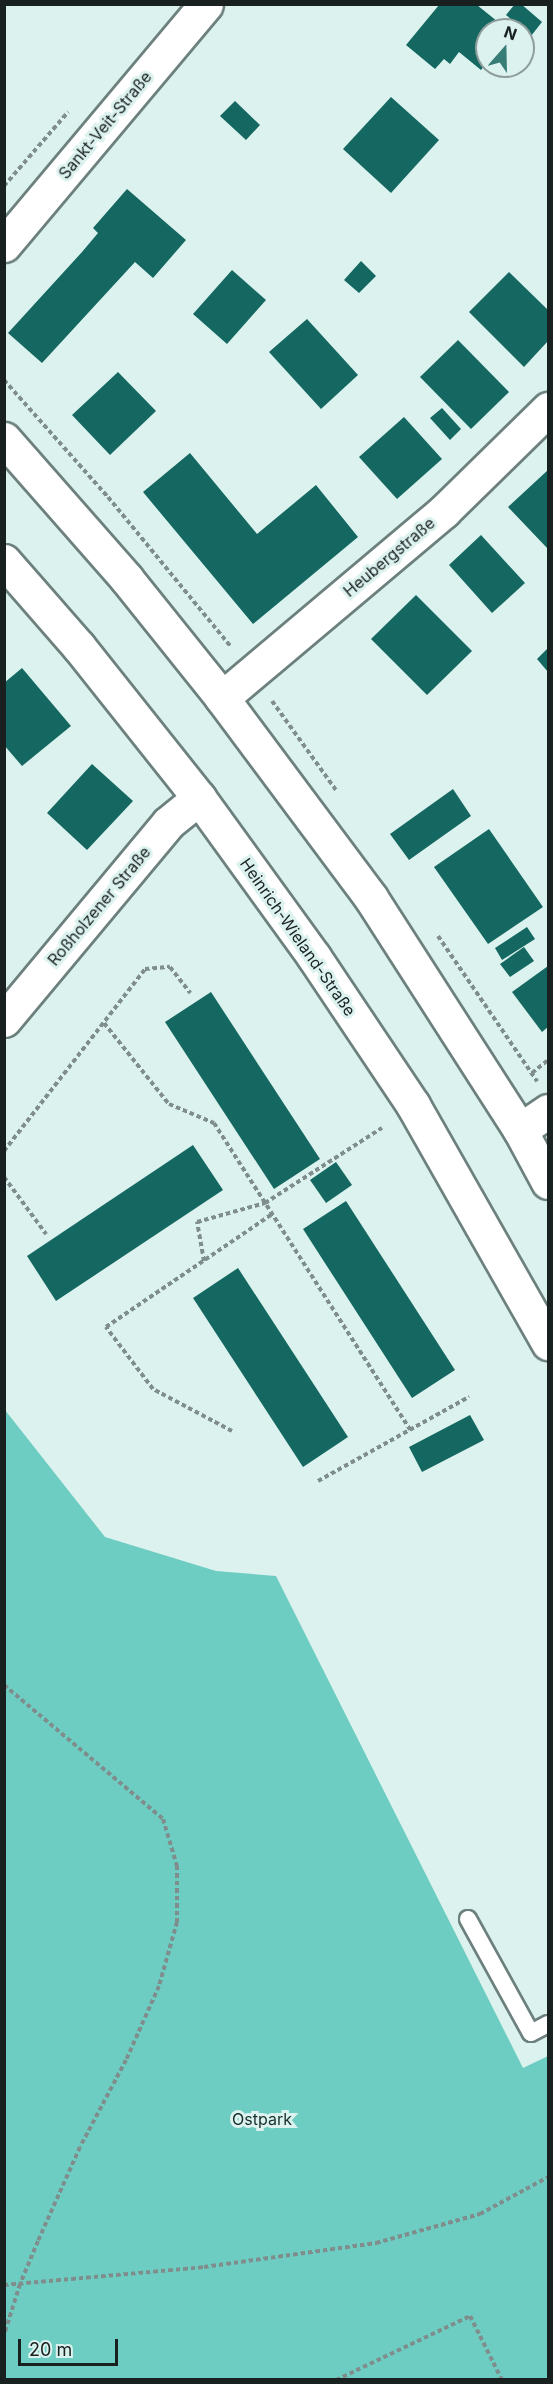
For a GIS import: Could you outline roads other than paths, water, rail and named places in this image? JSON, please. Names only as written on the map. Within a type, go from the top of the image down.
[{"type":"main road","name":"Sankt-Veit-Straße","points":[[4,245],[206,4]]},
{"type":"main road","name":"Heubergstraße","points":[[222,698],[444,511],[549,409]]},
{"type":"main road","points":[[4,439],[126,578],[222,698],[371,898],[520,1130],[549,1182]]},
{"type":"main road","name":"Heinrich-Wieland-Straße","points":[[4,561],[79,647],[199,798],[314,957],[413,1105],[549,1343]]},
{"type":"main road","name":"Roßholzener Straße","points":[[4,1020],[168,823],[199,798]]},
{"type":"main road","points":[[520,1130],[549,1111]]},
{"type":"lane","points":[[468,1918],[531,2033],[549,2024]]},
{"type":"park label","name":"Ostpark","points":[[262,2119]]}]
